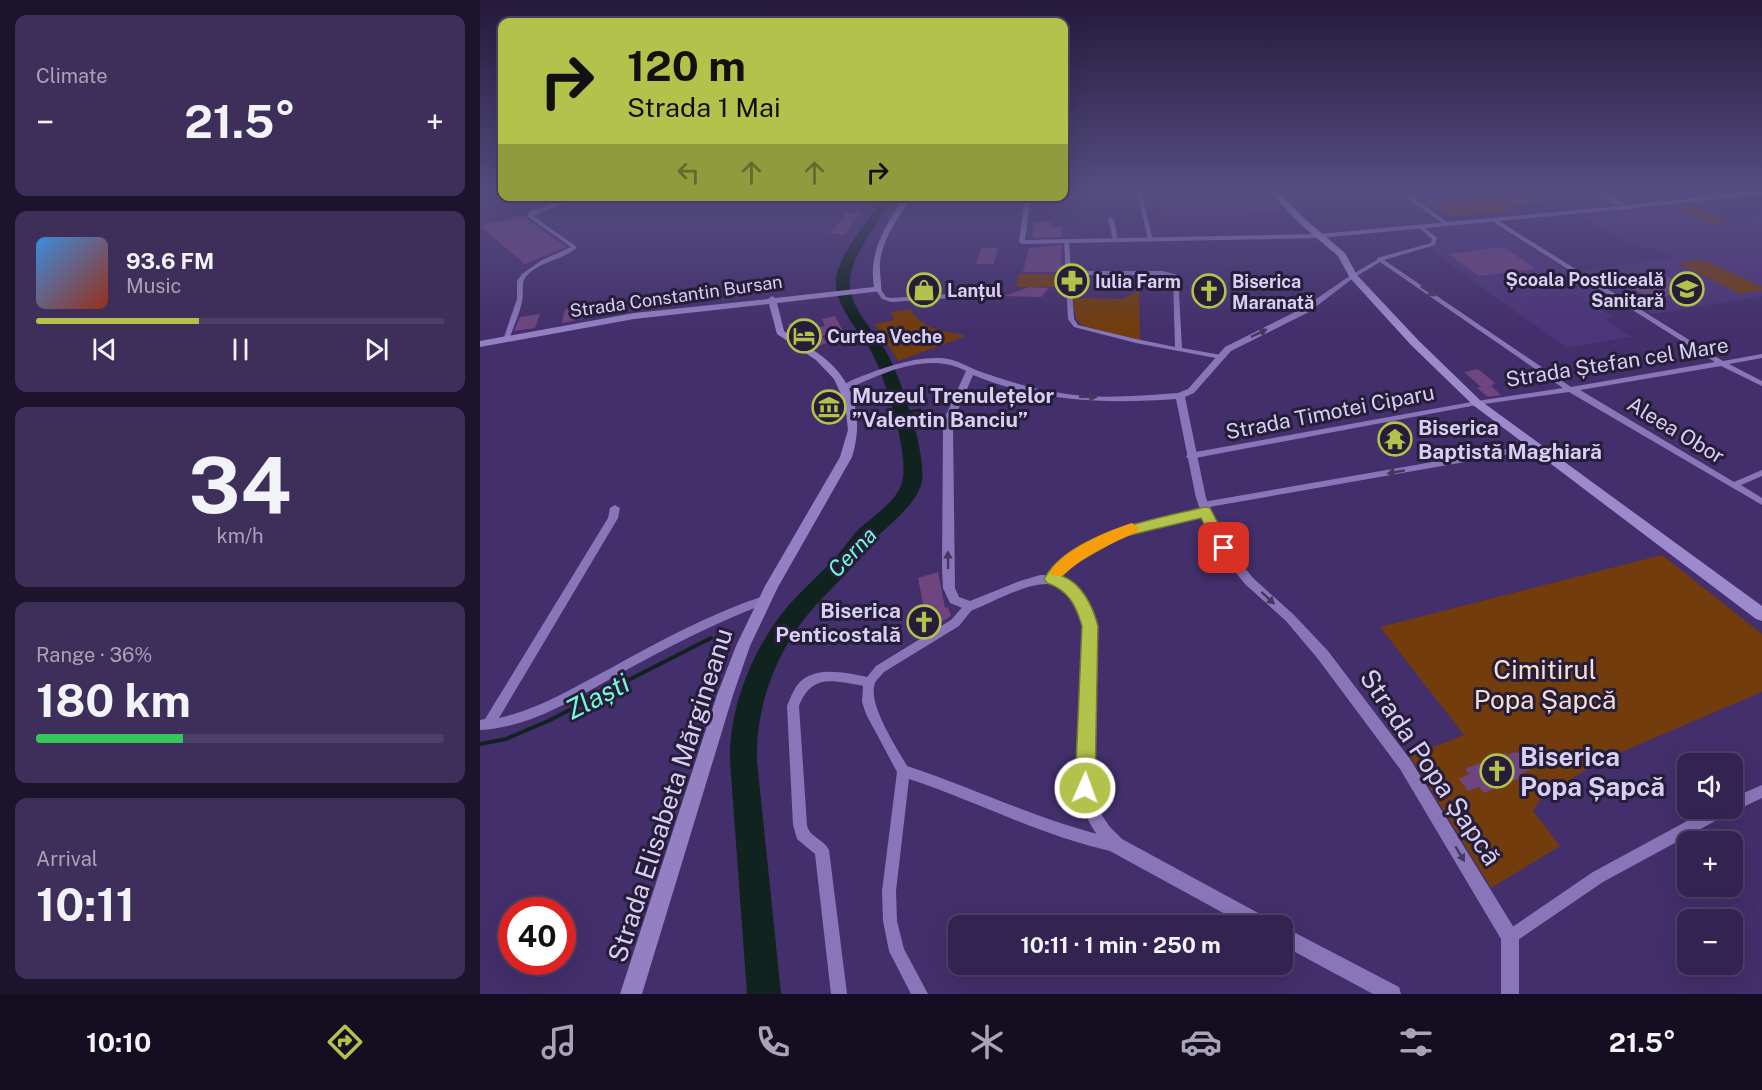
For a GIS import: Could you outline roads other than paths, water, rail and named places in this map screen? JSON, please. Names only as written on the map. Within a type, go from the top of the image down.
[{"type":"main road","points":[[878,289],[875,274],[877,252],[883,237]]},
{"type":"main road","points":[[1321,237],[1346,259],[1353,276],[1415,344],[1477,403],[1762,615]]},
{"type":"main road","name":"Strada Constantin Bursan","points":[[480,344],[634,316],[878,289]]},
{"type":"main road","points":[[772,299],[780,332],[825,363],[845,387]]},
{"type":"main road","name":"Strada Elisabeta Mărgineanu","points":[[631,994],[725,695],[743,646],[764,600],[850,447],[854,416],[845,387]]},
{"type":"street","points":[[507,338],[520,299],[520,281],[524,275],[530,268],[566,253],[574,247],[560,237]]},
{"type":"street","points":[[1023,237],[1022,242],[1241,237]]},
{"type":"street","points":[[845,387],[868,377],[914,364],[944,362],[955,363],[970,371],[1059,395],[1091,398],[1180,396],[1197,384],[1218,357],[1236,344],[1306,310],[1378,260],[1433,244],[1435,239],[1433,237]]},
{"type":"street","points":[[1521,237],[1723,364],[1762,384]]},
{"type":"street","points":[[1066,241],[1071,319],[1076,326],[1218,357]]},
{"type":"street","name":"Aleea Obor","points":[[1378,260],[1572,389],[1762,502]]},
{"type":"street","points":[[1069,273],[1168,273],[1176,276],[1179,349]]},
{"type":"street","points":[[878,289],[884,298],[891,300],[965,295]]},
{"type":"street","name":"Strada Ștefan cel Mare","points":[[1477,403],[1762,356]]},
{"type":"street","points":[[970,371],[950,417],[947,491],[950,588],[957,603],[970,606]]},
{"type":"street","name":"Strada Popa Șapcă","points":[[1180,396],[1190,456],[1204,509],[1217,537],[1239,569],[1307,636],[1380,728],[1436,813],[1510,937]]},
{"type":"street","name":"Strada Timotei Ciparu","points":[[1190,456],[1477,403]]},
{"type":"street","points":[[1052,579],[1059,569],[1071,559],[1118,533],[1204,509],[1536,447]]},
{"type":"street","points":[[1734,485],[1762,473]]},
{"type":"street","points":[[484,725],[613,518],[615,508]]},
{"type":"street","points":[[920,994],[897,951],[890,921],[889,891],[903,771],[872,714],[868,702],[869,682],[880,669],[955,623],[970,606],[1026,582],[1052,579],[1065,583],[1073,590],[1087,615],[1090,626],[1085,788],[1089,810],[1101,830],[1116,845],[1245,915]]},
{"type":"street","points":[[484,725],[504,722],[543,708],[675,640],[764,600]]},
{"type":"street","points":[[839,994],[822,850],[802,834],[800,825],[793,706],[797,692],[806,683],[819,678],[869,682]]},
{"type":"street","points":[[903,771],[933,780],[1060,832],[1085,840],[1116,845]]},
{"type":"street","points":[[1743,800],[1762,791]]},
{"type":"street","points":[[1510,994],[1510,937],[1598,877],[1705,819]]},
{"type":"street","points":[[1293,941],[1392,994]]},
{"type":"waterway","name":"Cerna","points":[[764,994],[743,761],[744,731],[748,711],[772,649],[795,614],[865,536],[900,502],[912,481],[911,455],[891,380],[880,354],[850,307],[843,287],[845,270],[863,237]]},
{"type":"waterway","points":[[902,413],[920,410]]},
{"type":"waterway","name":"Zlaști","points":[[480,744],[506,739],[548,721],[711,638]]},
{"type":"place","name":"Iulia Farm","points":[[1072,281]]},
{"type":"place","name":"Școala Postliceală Sanitară","points":[[1687,289]]},
{"type":"place","name":"Lanțul","points":[[924,290]]},
{"type":"place","name":"Biserica Maranată","points":[[1209,291]]},
{"type":"place","name":"Curtea Veche","points":[[804,336]]},
{"type":"place","name":"Muzeul Trenulețelor ”Valentin Banciu”","points":[[829,407]]},
{"type":"place","name":"Biserica Baptistă Maghiară","points":[[1395,439]]},
{"type":"place","name":"Biserica Penticostală","points":[[924,622]]},
{"type":"place","name":"Biserica Popa Șapcă","points":[[1497,771]]},
{"type":"park label","name":"Cimitirul Popa Șapcă","points":[[1545,684]]}]
